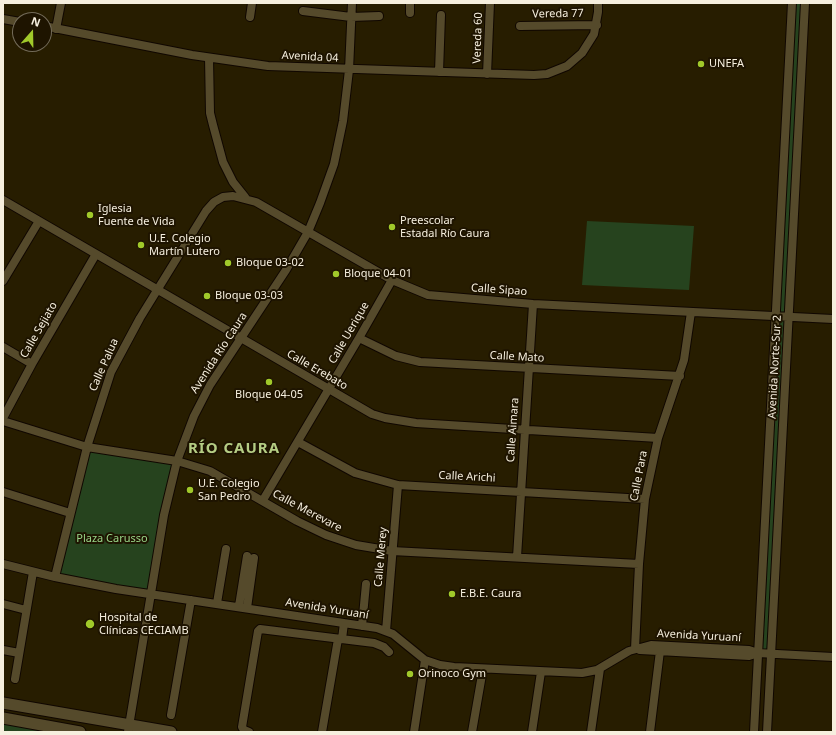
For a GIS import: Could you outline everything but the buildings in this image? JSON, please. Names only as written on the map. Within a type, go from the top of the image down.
[{"type":"main road","points":[[3,703],[128,729],[171,732]]},
{"type":"main road","points":[[3,718],[80,732]]},
{"type":"street","points":[[56,29],[61,3]]},
{"type":"street","points":[[250,17],[252,3]]},
{"type":"street","name":"Avenida Río Caura","points":[[128,729],[164,515],[177,461],[200,403],[240,338],[282,276],[308,232],[328,183],[339,144],[349,70],[352,3]]},
{"type":"street","points":[[410,3],[410,13]]},
{"type":"street","name":"Vereda 60","points":[[488,74],[490,3]]},
{"type":"street","points":[[597,25],[598,3]]},
{"type":"street","name":"Avenida Norte-Sur 2","points":[[754,732],[777,317],[792,3]]},
{"type":"street","name":"Avenida Norte-Sur 2","points":[[767,732],[805,3]]},
{"type":"street","points":[[303,11],[351,17],[379,16]]},
{"type":"street","points":[[439,72],[441,15]]},
{"type":"street","name":"Avenida 04","points":[[52,28],[209,58],[268,66],[349,70],[534,75],[547,74],[567,66],[576,60],[589,45],[597,25]]},
{"type":"street","name":"Vereda 77","points":[[520,26],[597,25]]},
{"type":"street","points":[[209,58],[210,113],[213,125],[223,162],[233,182],[245,198]]},
{"type":"street","name":"Calle Sipao","points":[[234,196],[245,198],[268,208],[392,280],[428,295],[533,304],[833,319]]},
{"type":"street","name":"Calle Palua","points":[[55,578],[87,447],[98,409],[116,361],[157,290],[206,211],[214,202],[223,197],[234,196]]},
{"type":"street","name":"Calle Erebato","points":[[3,200],[372,414],[400,421],[658,438]]},
{"type":"street","points":[[3,281],[39,221]]},
{"type":"street","name":"Calle Sejiato","points":[[3,419],[32,364],[96,254]]},
{"type":"street","name":"Calle Uerique","points":[[263,500],[329,390],[392,280]]},
{"type":"street","name":"Calle Aimara","points":[[517,557],[523,429],[533,304]]},
{"type":"street","name":"Calle Para","points":[[635,649],[639,564],[645,499],[658,438],[680,376],[688,343],[691,312]]},
{"type":"street","name":"Calle Mato","points":[[359,338],[396,356],[420,362],[680,376]]},
{"type":"street","points":[[3,347],[32,364]]},
{"type":"street","name":"Calle Merevare","points":[[3,419],[87,447],[177,461],[215,474],[263,500],[297,521],[342,542],[392,551],[639,564]]},
{"type":"street","name":"Calle Arichi","points":[[298,442],[355,473],[398,485],[645,499]]},
{"type":"street","name":"Calle Merey","points":[[386,631],[398,485]]},
{"type":"street","points":[[3,492],[70,513]]},
{"type":"street","points":[[217,603],[226,549]]},
{"type":"street","points":[[243,607],[251,557]]},
{"type":"street","name":"Avenida Yuruaní","points":[[3,564],[55,578],[109,588],[243,607],[386,631],[399,638],[426,660],[440,665],[541,672],[582,673],[600,668],[635,649],[651,645],[750,650],[758,654]]},
{"type":"street","points":[[15,679],[33,572]]},
{"type":"street","points":[[362,626],[366,584]]},
{"type":"street","points":[[171,715],[191,600]]},
{"type":"street","points":[[3,604],[26,610]]},
{"type":"street","points":[[322,732],[344,623]]},
{"type":"street","points":[[249,732],[244,730],[242,727],[258,631],[260,629],[374,643],[384,647],[389,652]]},
{"type":"street","name":"Avenida Yuruaní","points":[[635,649],[749,656],[758,654]]},
{"type":"street","points":[[3,650],[19,653]]},
{"type":"street","points":[[650,732],[660,651]]},
{"type":"street","points":[[758,654],[833,657]]},
{"type":"street","points":[[414,732],[426,660]]},
{"type":"street","points":[[472,732],[483,668]]},
{"type":"street","points":[[591,732],[600,668]]},
{"type":"street","points":[[532,732],[541,672]]},
{"type":"green space","points":[[792,3],[805,3],[771,654],[758,653]]},
{"type":"green space","points":[[587,221],[694,226],[689,290],[582,285]]},
{"type":"green space","name":"Plaza Carusso","points":[[87,447],[177,461],[151,594],[55,578]]},
{"type":"green space","points":[[3,718],[80,732],[3,732]]},
{"type":"place","name":"UNEFA","points":[[701,64]]},
{"type":"place","name":"Iglesia Fuente de Vida","points":[[90,215]]},
{"type":"place","name":"Preescolar Estadal Río Caura","points":[[392,227]]},
{"type":"place","name":"U.E. Colegio Martín Lutero","points":[[141,245]]},
{"type":"place","name":"Bloque 03-02","points":[[228,263]]},
{"type":"place","name":"Bloque 04-01","points":[[336,274]]},
{"type":"place","name":"Bloque 03-03","points":[[207,296]]},
{"type":"place","name":"Bloque 04-05","points":[[269,382]]},
{"type":"place","name":"U.E. Colegio San Pedro","points":[[190,490]]},
{"type":"place","name":"E.B.E. Caura","points":[[452,594]]},
{"type":"place","name":"Hospital de Clínicas CECIAMB","points":[[90,624]]},
{"type":"place","name":"Orinoco Gym","points":[[410,674]]},
{"type":"district","name":"RÍO CAURA","points":[[234,449]]}]
